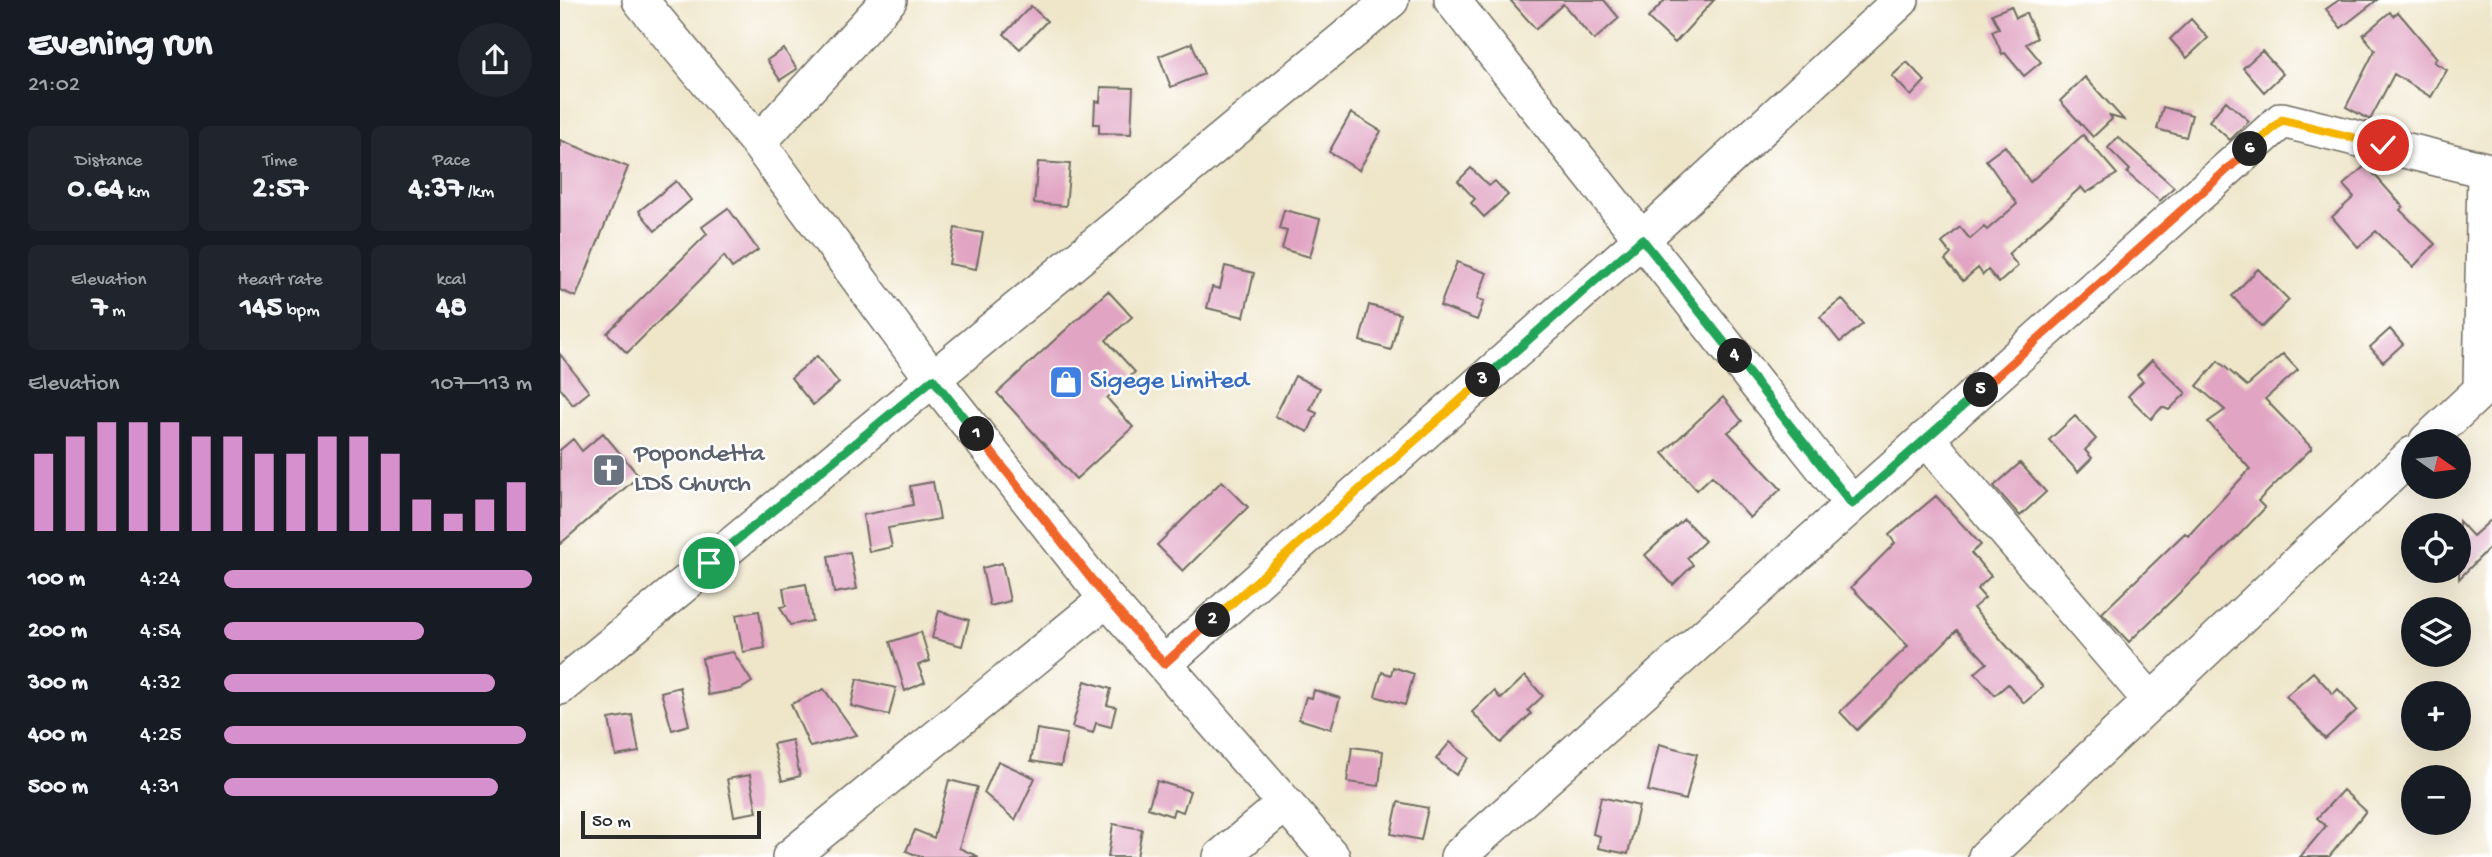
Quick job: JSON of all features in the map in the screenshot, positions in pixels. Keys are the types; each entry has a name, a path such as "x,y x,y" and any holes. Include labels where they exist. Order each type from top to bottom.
{"street":[{"path":"640,0 758,143 933,379 1107,599 1332,857"},
{"path":"758,143 889,0"},
{"path":"560,687 1391,0"},
{"path":"1452,0 1852,504"},
{"path":"1164,664 1642,239 1901,0"},
{"path":"1458,857 2282,120 2485,170 2481,390 2440,429"},
{"path":"1926,439 2151,701"},
{"path":"1986,857 2401,465"},
{"path":"790,857 1107,599"},
{"path":"1221,857 1285,804"}],"building":[{"path":"1510,0 1604,0 1619,18 1594,40 1563,4 1536,29"},
{"path":"1665,0 1714,0 1675,43 1648,18"},
{"path":"2339,0 2377,0 2341,28 2326,9"},
{"path":"1031,6 1047,21 1020,49 1004,34"},
{"path":"2011,6 2016,18 2026,13 2037,38 2026,44 2041,62 2024,76 2005,53 2002,54 1992,31 1999,28 1992,14"},
{"path":"2390,12 2393,16 2398,12 2437,58 2434,62 2447,70 2431,97 2394,74 2370,120 2346,107 2375,50 2363,35"},
{"path":"2191,19 2208,38 2187,58 2170,39"},
{"path":"1192,43 1204,74 1171,87 1159,56"},
{"path":"784,49 797,69 780,80 767,60"},
{"path":"2262,51 2283,74 2264,92 2243,68"},
{"path":"1907,62 1925,81 1911,96 1892,76"},
{"path":"2085,77 2124,120 2110,116 2112,119 2093,137 2060,101"},
{"path":"1101,87 1133,88 1131,134 1099,133 1099,124 1094,124 1095,101 1100,102"},
{"path":"2226,101 2249,121 2230,140 2209,121"},
{"path":"2163,107 2192,115 2186,137 2157,129"},
{"path":"1351,113 1381,131 1359,170 1329,152"},
{"path":"2083,135 2117,174 2086,193 2081,187 2008,254 2018,266 1999,283 1988,270 1983,275 1978,268 1963,281 1945,260 1951,254 1942,243 1960,227 1970,239 1984,227 1987,230 2017,204 1986,160 2005,146 2030,182"},
{"path":"2118,137 2174,187 2160,201 2127,173 2130,170 2108,148"},
{"path":"560,140 628,167 576,297 560,290"},
{"path":"1038,162 1070,164 1066,206 1034,203"},
{"path":"2366,165 2403,207 2400,210 2435,244 2413,267 2376,231 2358,247 2332,217 2354,197 2343,185"},
{"path":"1471,168 1489,186 1495,181 1508,195 1484,217 1471,203 1475,199 1458,181"},
{"path":"676,181 691,200 655,231 639,211"},
{"path":"728,208 758,250 732,268 724,256 627,353 607,333 707,234 702,227"},
{"path":"1284,210 1320,219 1310,257 1282,249 1287,231 1279,229"},
{"path":"955,228 983,233 976,269 949,264"},
{"path":"1457,262 1487,273 1477,299 1484,301 1477,320 1440,306"},
{"path":"1225,266 1254,273 1244,317 1207,308 1212,287 1220,289"},
{"path":"2258,269 2289,300 2262,327 2232,296"},
{"name":"Sigege Limited","path":"1108,291 1132,317 1106,340 1135,372 1107,398 1133,427 1076,479 997,393"},
{"path":"1842,299 1863,324 1840,342 1820,317"},
{"path":"1369,305 1400,314 1391,350 1360,341"},
{"path":"2390,329 2403,344 2383,362 2370,347"},
{"path":"560,354 589,392 573,405 560,388"},
{"path":"2283,354 2298,370 2265,399 2312,448 2258,501 2265,508 2129,642 2102,613 2185,533 2188,536 2250,469 2208,422 2225,410 2197,386 2218,361 2247,386"},
{"path":"817,356 839,383 813,405 791,378"},
{"path":"2152,360 2186,393 2169,410 2162,407 2151,419 2128,396 2143,381 2137,375"},
{"path":"1295,376 1320,388 1310,410 1317,413 1308,432 1275,416"},
{"path":"1723,397 1742,421 1728,432 1781,489 1750,518 1712,476 1697,490 1663,453"},
{"path":"2075,416 2096,439 2085,450 2092,458 2078,472 2049,440"},
{"path":"603,433 639,476 560,544 560,450 573,439 582,451"},
{"path":"2020,463 2046,492 2020,516 1994,486"},
{"path":"1222,481 1248,507 1183,571 1157,545"},
{"path":"933,482 940,519 888,528 892,547 869,552 863,515 913,505 910,486"},
{"path":"1936,496 1981,545 1971,553 1991,576 1977,589 1985,598 1973,608 2043,687 2024,703 2008,684 1995,695 1975,673 1987,663 1957,630 1857,730 1840,712 1908,646 1851,587 1895,543 1889,535"},
{"path":"1684,519 1705,541 1687,558 1693,565 1673,585 1645,555"},
{"path":"2492,519 2492,545 2471,567 2471,534 2473,536"},
{"path":"850,552 857,589 834,593 828,556"},
{"path":"1002,563 1010,601 990,606 982,568"},
{"path":"806,584 812,621 790,625 780,607 786,606 783,588"},
{"path":"759,611 765,648 743,652 736,615"},
{"path":"939,611 969,620 962,646 932,638"},
{"path":"921,632 930,661 918,665 925,682 905,691 890,642"},
{"path":"733,652 752,682 741,689 708,695 702,658"},
{"path":"1393,667 1414,674 1405,705 1375,696 1382,672 1391,675"},
{"path":"2313,672 2333,694 2338,689 2357,710 2325,739 2286,696"},
{"path":"1525,676 1543,696 1528,710 1531,714 1501,743 1472,712 1494,691 1501,699"},
{"path":"857,679 896,688 889,715 851,706"},
{"path":"1085,681 1111,689 1107,705 1116,707 1111,727 1096,723 1093,733 1072,727"},
{"path":"680,687 689,725 672,730 661,692"},
{"path":"824,689 857,735 810,747 791,704"},
{"path":"1314,690 1340,698 1331,729 1299,719 1306,697 1312,698"},
{"path":"632,715 639,752 616,756 609,719"},
{"path":"1037,729 1067,734 1061,766 1031,761"},
{"path":"792,740 800,776 782,781 773,744"},
{"path":"1450,742 1469,758 1456,775 1436,759"},
{"path":"1659,744 1697,754 1686,800 1648,791"},
{"path":"1352,747 1383,751 1379,786 1347,782"},
{"path":"998,761 1035,778 1015,820 984,793"},
{"path":"750,775 757,812 734,816 727,779"},
{"path":"949,780 977,787 959,848 979,857 921,857 906,851 915,830 934,838"},
{"path":"1157,781 1190,791 1183,812 1174,809 1172,816 1148,808"},
{"path":"2343,790 2366,811 2329,857 2300,857 2326,826 2317,818"},
{"path":"1601,797 1639,806 1628,854 1598,848 1600,836 1593,834"},
{"path":"1398,802 1428,808 1421,840 1391,834"},
{"path":"1113,824 1142,829 1137,857 1108,857"}],"place":[{"name":"Sigege Limited","path":"1066,382"},
{"name":"Popondetta LDS Church","path":"609,470"}],"route":[{"path":"709,563 933,379 1107,599 1164,664 1642,239 1852,504 2282,120 2383,145"}]}
